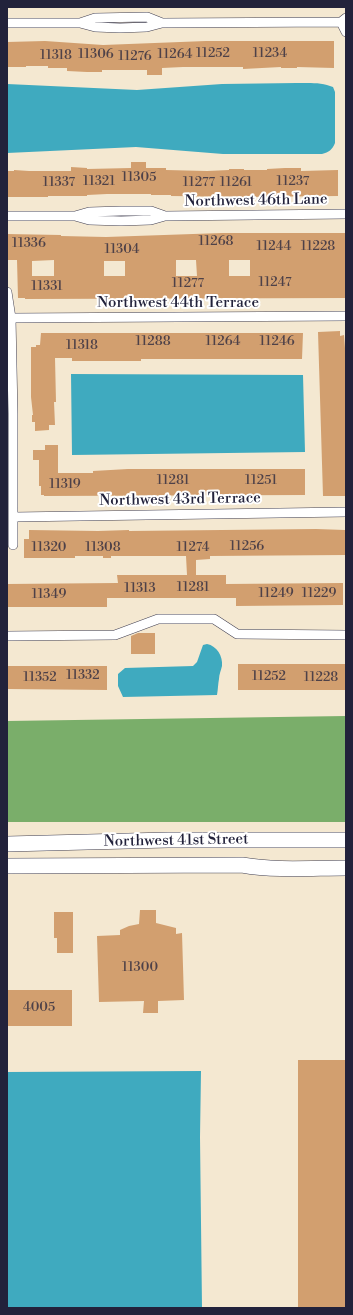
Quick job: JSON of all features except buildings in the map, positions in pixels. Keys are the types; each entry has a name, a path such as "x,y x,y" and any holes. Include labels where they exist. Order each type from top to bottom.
{"main road":[{"name":"Northwest 41st Street","path":"7,844 168,840 346,840"},
{"path":"24,865 42,853 52,843"},
{"name":"Northwest 41st Street","path":"242,865 258,860 346,860"},
{"name":"Northwest 41st Street","path":"7,866 242,865 264,868 346,868"}],"street":[{"path":"132,17 132,28"},
{"path":"7,23 80,23 95,18 147,17 162,23"},
{"path":"109,18 109,28"},
{"path":"80,23 95,28 132,28 147,27 162,23 343,20 346,32"},
{"name":"Northwest 46th Lane","path":"7,216 75,216 89,212 107,216 131,216 151,211 165,216 346,214"},
{"path":"7,292 11,318 10,415 14,517 13,545"},
{"name":"Northwest 44th Terrace","path":"11,318 346,316"},
{"name":"Northwest 43rd Terrace","path":"14,517 346,512"},
{"path":"7,636 115,635 158,618 214,619 238,634 346,635"}],"green space":[{"path":"346,716 346,822 7,822 7,721"}],"water":[{"path":"311,83 329,85 333,87 335,92 335,143 331,149 322,154 223,154 136,147 7,153 7,84 137,90 222,84"},
{"path":"71,374 303,375 305,452 72,455"},
{"path":"207,644 214,647 219,652 222,662 217,695 123,697 118,686 118,674 125,668 193,666 197,662 203,645"},
{"path":"201,1071 200,1137 202,1308 7,1308 7,1072"}]}
